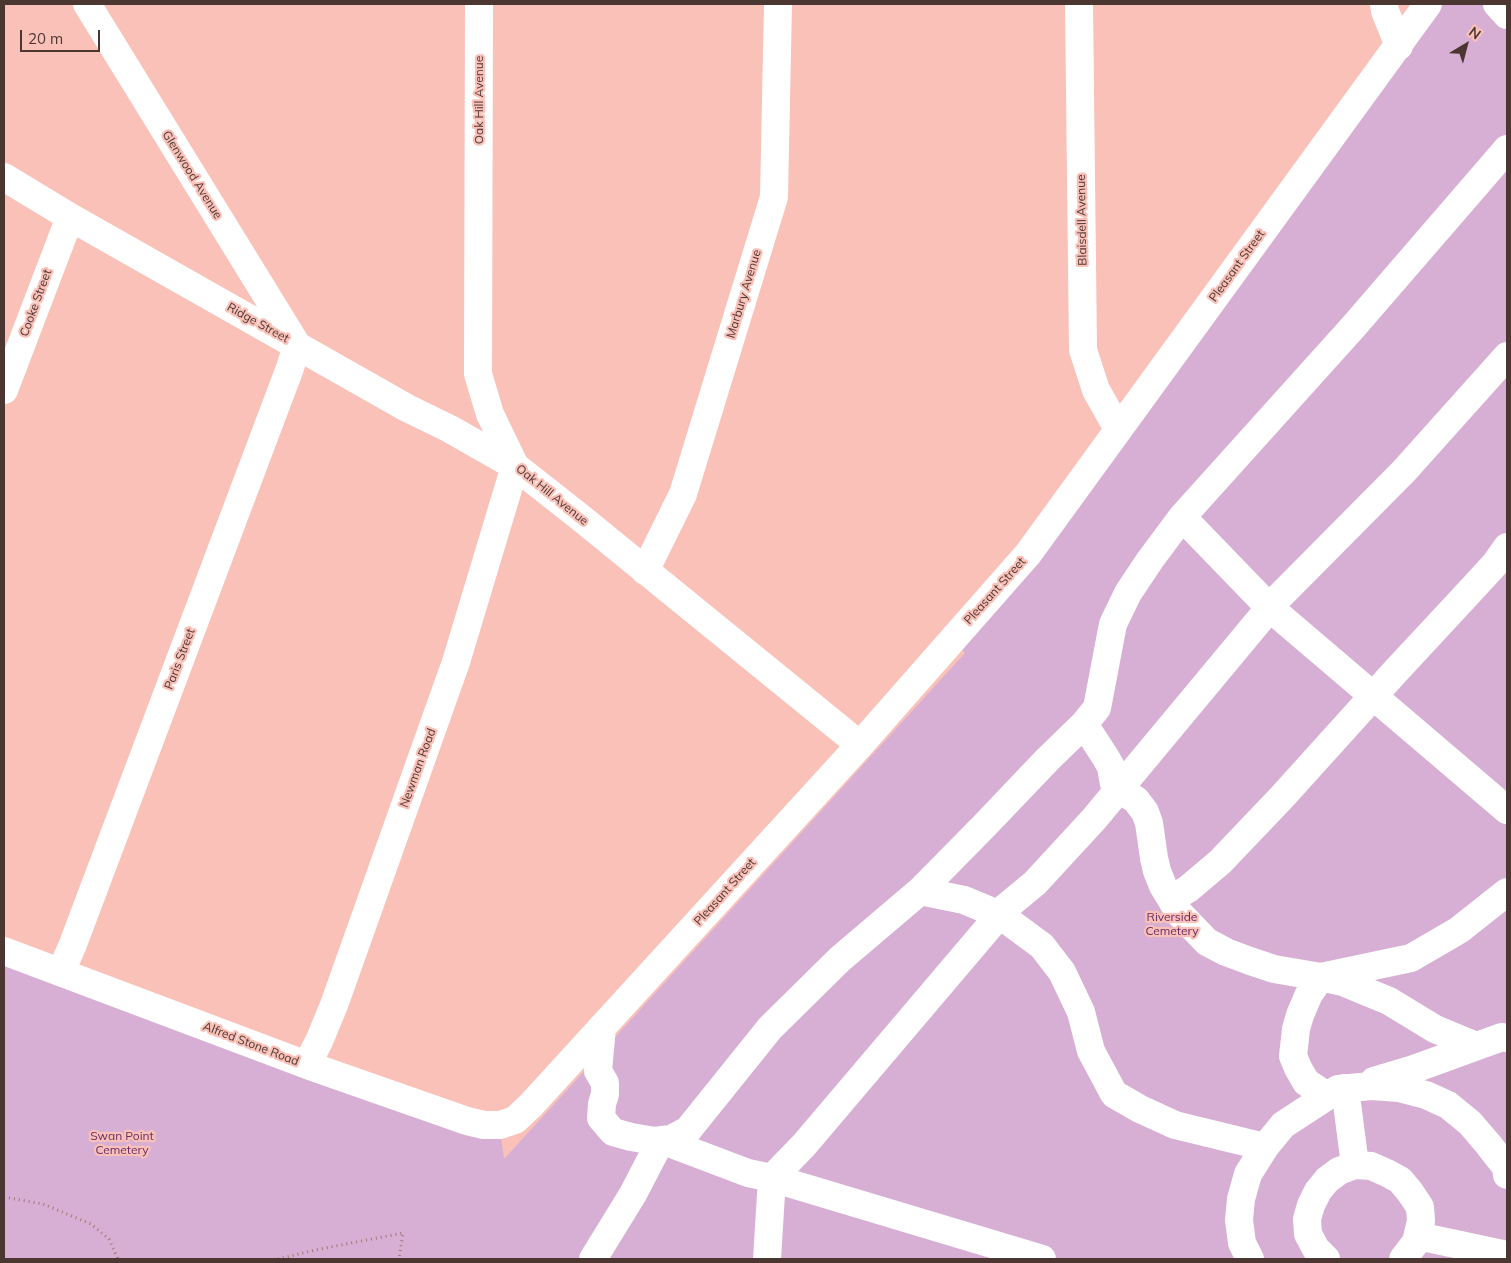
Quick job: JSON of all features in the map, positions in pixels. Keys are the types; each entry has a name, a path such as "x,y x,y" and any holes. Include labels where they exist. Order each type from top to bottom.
{"street":[{"name":"Glenwood Avenue","path":"87,4 297,345"},
{"name":"Oak Hill Avenue","path":"479,4 478,374 490,414 515,466 860,745"},
{"name":"Marbury Avenue","path":"645,571 684,494 774,197 778,4"},
{"name":"Blaisdell Avenue","path":"1079,4 1083,350 1096,390 1118,429"},
{"path":"1384,4 1384,11 1399,46"},
{"name":"Pleasant Street","path":"500,1125 515,1120 531,1105 860,745 1028,554 1428,4"},
{"path":"1497,4 1507,15"},
{"path":"602,1028 598,1070 604,1083 605,1094 601,1118 613,1132 654,1141 671,1139 688,1130 770,1028 840,959 920,891 1098,708 1113,624 1128,593 1150,560 1182,517 1354,326 1507,149"},
{"name":"Ridge Street","path":"4,177 70,217 407,408 450,429 515,466"},
{"name":"Cooke Street","path":"4,390 70,217"},
{"name":"Paris Street","path":"61,972 290,368 297,345"},
{"path":"767,1259 772,1178 804,1145 1006,907 1035,883 1094,819 1270,608 1404,471 1507,356"},
{"name":"Newman Road","path":"306,1065 320,1039 334,1005 456,662 515,466"},
{"path":"1182,517 1270,608 1507,810"},
{"path":"1171,899 1188,889 1220,862 1282,797 1373,696 1498,576 1507,547"},
{"path":"1084,724 1111,767 1114,784 1136,800 1146,812 1154,858 1163,886 1179,913 1207,942 1250,961 1274,968 1343,982 1389,1001 1435,1029 1476,1046"},
{"path":"920,891 964,900 1000,915 1042,946 1062,972 1080,1012 1091,1051 1114,1094 1140,1109 1175,1125 1265,1147"},
{"path":"1507,892 1459,930 1411,958 1321,977 1309,994 1300,1015 1296,1029 1293,1056 1306,1082 1342,1091 1372,1086 1399,1088 1426,1095 1448,1105 1470,1123 1488,1144 1506,1167 1507,1175"},
{"name":"Alfred Stone Road","path":"4,951 306,1065 467,1122 500,1125"},
{"path":"1250,1259 1242,1243 1239,1220 1241,1198 1248,1174 1265,1147 1283,1125 1342,1091 1414,1069 1502,1037 1507,1038"},
{"path":"1342,1091 1355,1165"},
{"path":"661,1140 748,1173 772,1178 985,1250 1042,1259"},
{"path":"592,1259 633,1194 661,1140"},
{"path":"1326,1259 1316,1249 1308,1234 1307,1219 1311,1205 1318,1191 1327,1180 1339,1171 1355,1165 1371,1166 1400,1180 1420,1207 1421,1221 1418,1236 1416,1242 1403,1259"},
{"path":"1418,1236 1507,1254 1505,1259"}],"path":[{"path":"4,1197 43,1204 90,1224 109,1239 118,1259"},
{"path":"278,1259 404,1233 399,1259"}],"green space":[{"name":"Riverside Cemetery","path":"1422,4 1507,4 1507,1259 4,1259 4,953 501,1138 505,1158 965,653 959,646"}],"park label":[{"name":"Swan Point Cemetery","path":"122,1143"}]}
